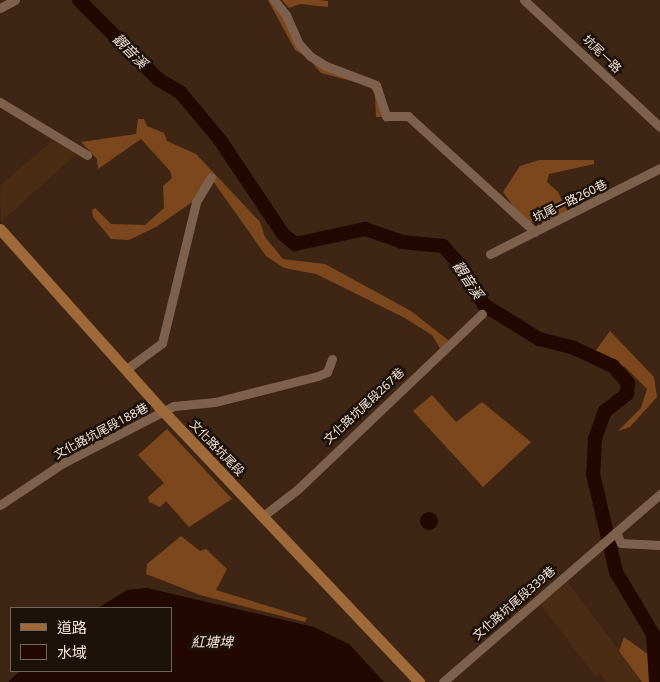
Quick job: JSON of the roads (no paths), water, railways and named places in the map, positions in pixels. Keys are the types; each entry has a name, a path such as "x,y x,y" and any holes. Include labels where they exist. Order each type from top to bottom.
{"main road":[{"name":"文化路坑尾段","path":"0,229 128,368 163,412 420,682"}],"street":[{"path":"0,8 15,0"},
{"path":"274,0 286,15 299,44 310,56 326,66 376,85 386,116 408,116 535,232"},
{"name":"坑尾一路","path":"524,0 660,127"},
{"path":"0,102 87,155"},
{"name":"坑尾一路260巷","path":"490,254 660,168"},
{"path":"128,368 162,342 196,202 211,177"},
{"name":"文化路坑尾段267巷","path":"263,516 298,488 482,314"},
{"name":"文化路坑尾段188巷","path":"0,505 9,501 63,463 163,412 318,376 327,372 332,359"},
{"name":"文化路坑尾段339巷","path":"443,682 660,494"},
{"path":"0,496 9,501"},
{"path":"615,532 621,543 660,545"}],"water":[{"path":"429,512 435,515 438,521 435,527 429,530 423,527 420,521 423,515"},
{"name":"紅塘埤","path":"147,588 314,627 349,644 384,682 8,682 19,672 172,672 172,607 100,607 127,590"}],"waterway":[{"name":"觀音溪","path":"79,0 158,79 180,92 220,140 283,234 295,244 365,229 402,242 443,246 461,266 484,305 539,339 574,348 613,366 628,383 627,394 605,411 595,439 593,474 616,572 653,634 656,682"}]}
